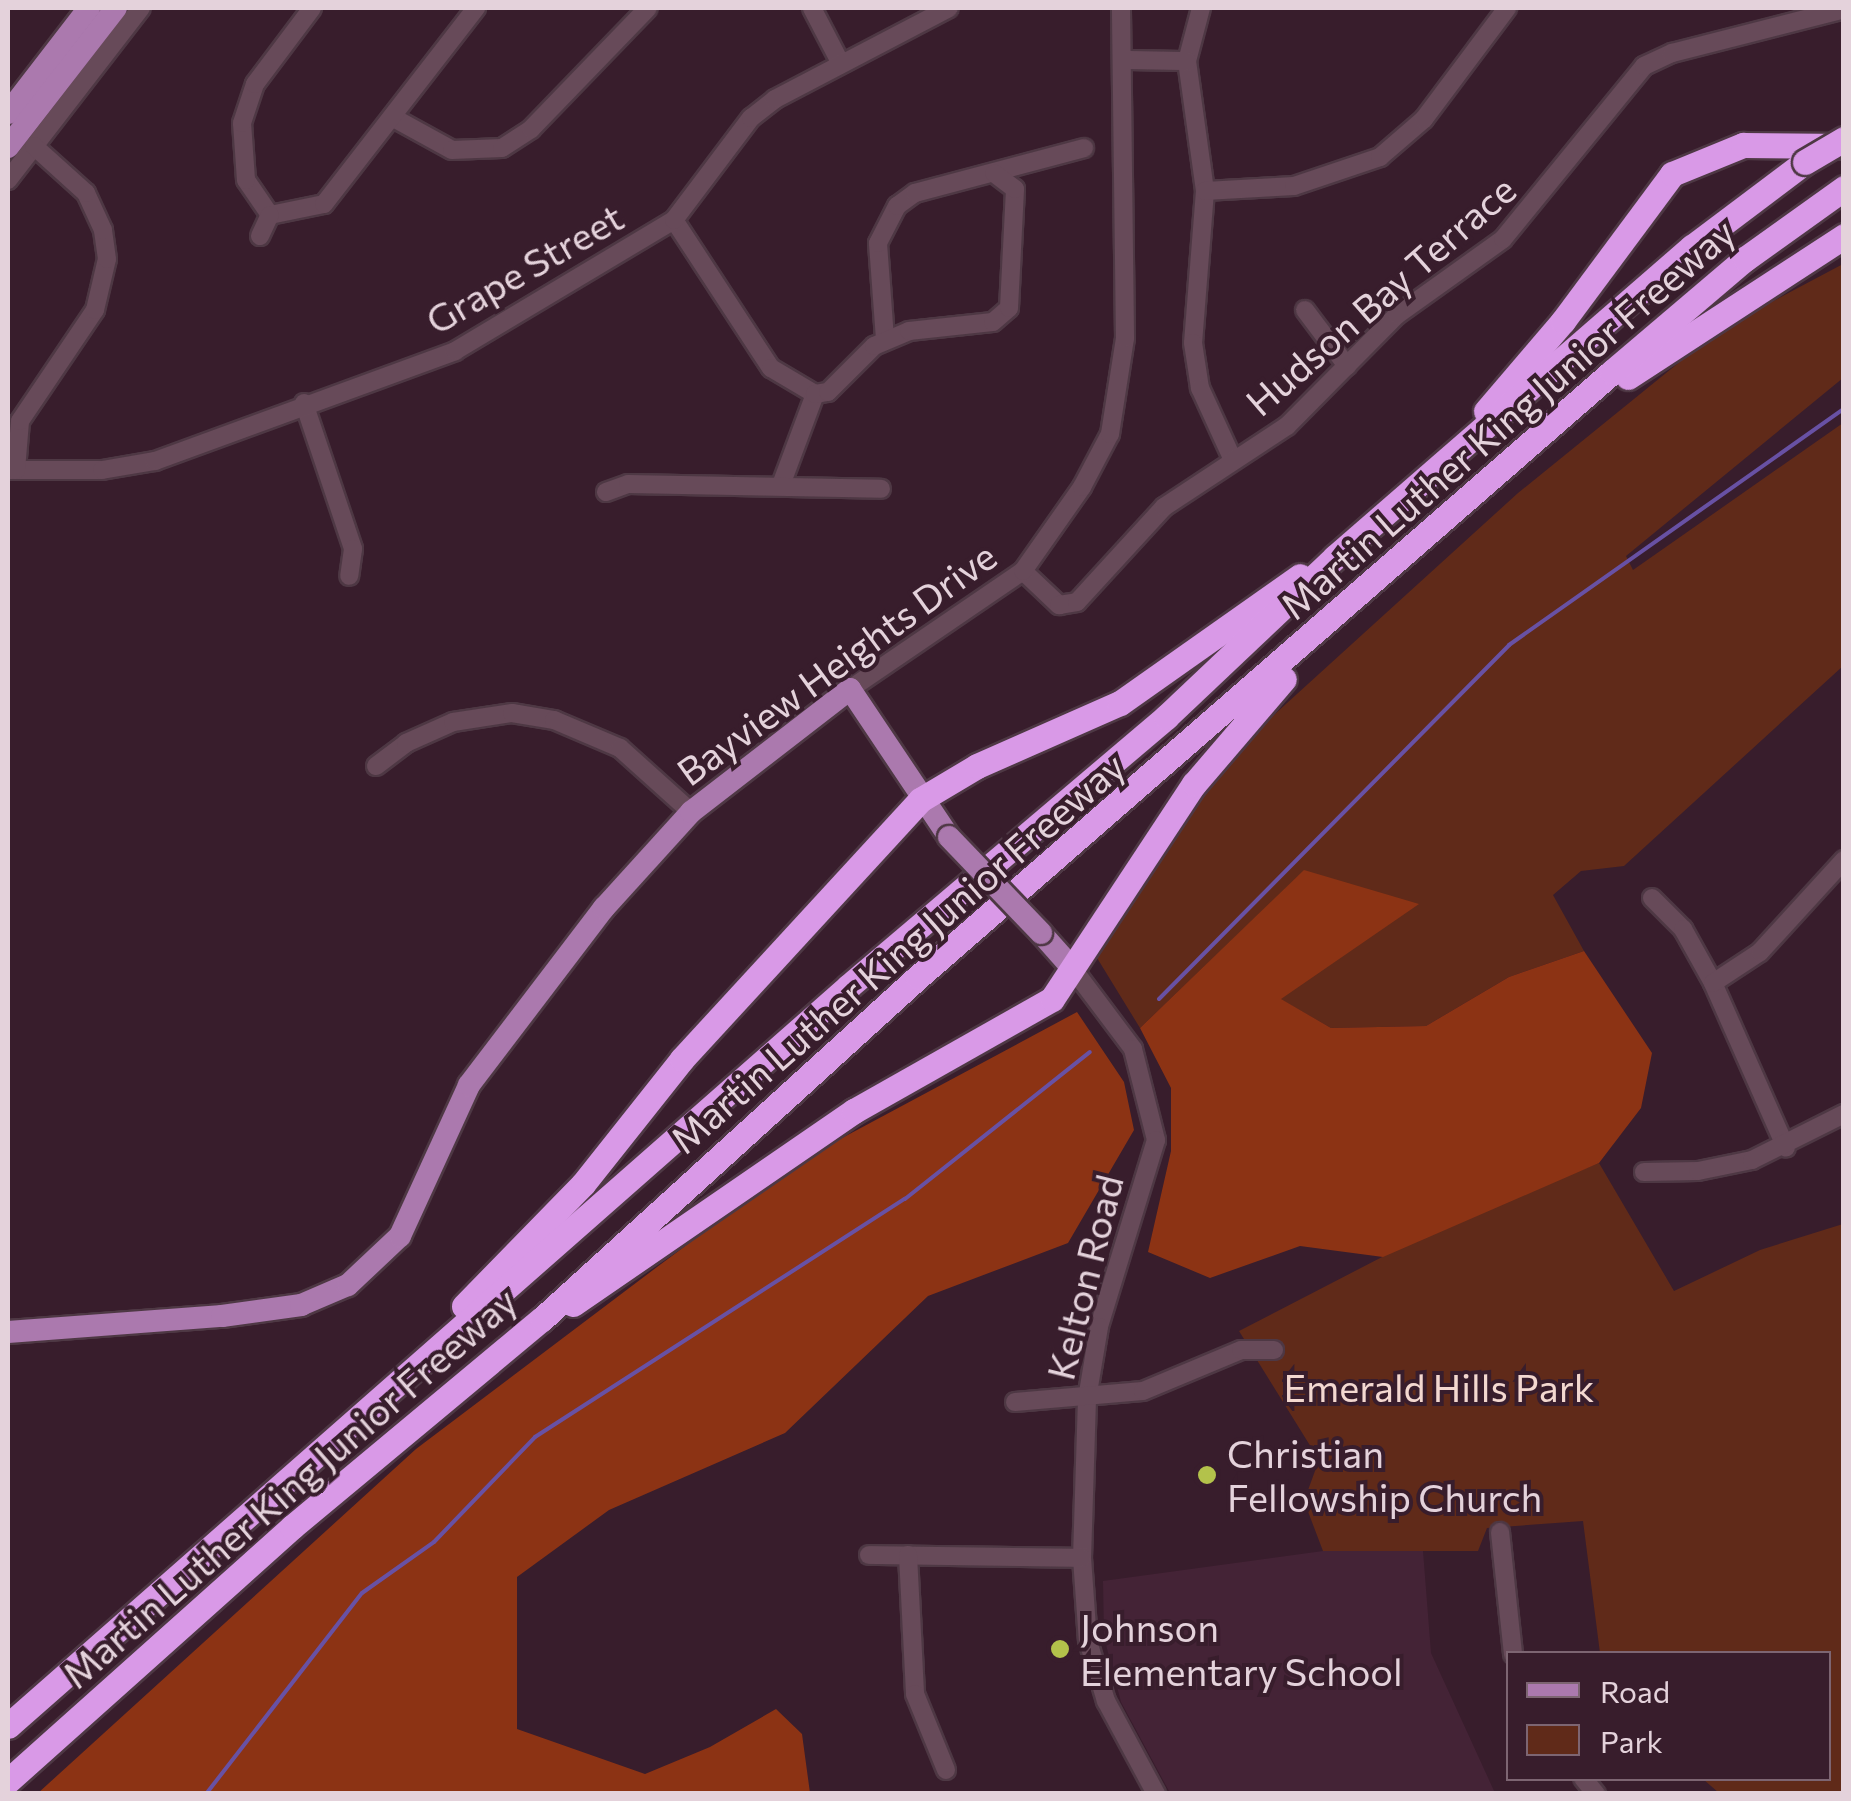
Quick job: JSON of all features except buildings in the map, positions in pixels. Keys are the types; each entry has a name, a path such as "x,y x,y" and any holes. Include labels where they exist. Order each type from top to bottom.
{"highway":[{"name":"Martin Luther King Junior Freeway","path":"8,1726 849,986 1166,718 1336,557 1692,247 1805,162 1844,143"},
{"path":"1462,447 1672,174 1743,145 1844,143"},
{"name":"Martin Luther King Junior Freeway","path":"8,1781 292,1527 542,1319 918,977 1745,259 1844,188"},
{"path":"1550,431 1844,236"},
{"path":"279,1488 537,1234 682,1058 920,800 977,766 1120,703 1231,620 1336,557"},
{"path":"542,1319 588,1298 854,1111 1052,999 1218,752 1363,592"},
{"path":"8,1715 93,1651"}],"main road":[{"path":"8,112 89,8"},
{"path":"8,147 116,8"},
{"name":"Kelton Road","path":"850,689 920,800 1072,969"},
{"name":"Bayview Heights Drive","path":"8,1332 254,1312 302,1305 348,1285 400,1236 469,1084 526,1006 691,812 850,689"}],"street":[{"path":"8,180 141,8"},
{"path":"270,214 246,180 242,123 255,84 312,8"},
{"path":"270,214 324,204 476,8"},
{"path":"392,117 452,150 502,148 531,129 648,8"},
{"path":"812,8 841,64"},
{"name":"Grape Street","path":"12,470 142,464 455,352 674,220 751,118 841,64 949,8"},
{"name":"Bayview Heights Drive","path":"850,689 1022,571 1082,487 1116,415 1125,338 1121,8"},
{"path":"1201,8 1187,61 1205,191 1195,365 1209,415 1233,460"},
{"path":"1205,191 1322,181 1380,156 1424,119 1507,8"},
{"name":"Hudson Bay Terrace","path":"1022,571 1059,604 1077,602 1144,526 1233,460 1287,426 1438,280 1503,240 1644,66 1844,8"},
{"path":"1124,60 1187,61"},
{"path":"12,470 20,421 96,310 107,259 103,230 86,194 34,146"},
{"path":"885,339 881,230 914,193 1084,148"},
{"path":"674,220 772,368 814,394 828,392 885,339 993,322 1009,308 1014,189 994,173"},
{"path":"260,236 270,214"},
{"path":"1305,310 1346,366"},
{"path":"781,486 814,394"},
{"path":"304,403 353,549 349,576"},
{"path":"606,492 628,484 881,489"},
{"path":"376,766 406,743 453,722 512,713 554,720 620,748 691,812"},
{"path":"1713,982 1760,952 1844,860"},
{"path":"1652,898 1682,929 1713,982 1786,1148"},
{"name":"Kelton Road","path":"1072,969 1133,1049 1156,1140 1099,1327 1088,1399 1082,1558 1088,1641 1106,1701 1156,1794"},
{"path":"1644,1172 1713,1168 1786,1148 1844,1114"},
{"path":"1014,1402 1088,1399 1143,1391 1241,1350 1274,1350"},
{"path":"1500,1532 1503,1607 1512,1651"},
{"path":"869,1555 1082,1558"},
{"path":"908,1556 915,1694 946,1770"}],"shaded area":[{"path":"1304,870 1419,904 1281,999 1331,1028 1426,1026 1509,977 1584,951 1652,1053 1641,1108 1599,1163 1383,1257 1300,1246 1210,1278 1148,1252 1171,1151 1171,1088 1140,1028"},
{"path":"1077,1012 1124,1082 1134,1130 1068,1243 928,1296 785,1433 609,1510 517,1577 517,1729 645,1774 710,1747 776,1709 802,1734 810,1793 37,1794 416,1449 657,1267 801,1160"},
{"path":"1323,1551 1423,1551 1431,1653 1495,1793 1170,1793 1121,1702 1104,1637 1103,1581"}],"green space":[{"path":"1843,264 1843,378 1626,556 1633,570 1843,423 1843,666 1624,866 1581,871 1553,895 1584,951 1509,977 1426,1026 1331,1028 1280,999 1305,870 1140,1028 1094,953 1232,753 1518,493 1719,330"},
{"name":"Emerald Hills Park","path":"1599,1163 1674,1291 1760,1250 1843,1224 1843,1793 1719,1793 1705,1781 1831,1781 1831,1651 1600,1651 1583,1521 1487,1528 1478,1551 1323,1551 1304,1501 1319,1460 1239,1331 1442,1226"}],"waterway":[{"path":"1159,999 1509,645 1844,409"},
{"path":"206,1794 362,1593 434,1542 535,1437 905,1199 1090,1052"}],"place":[{"name":"Christian Fellowship Church","path":"1207,1475"},
{"name":"Johnson Elementary School","path":"1060,1649"}]}
